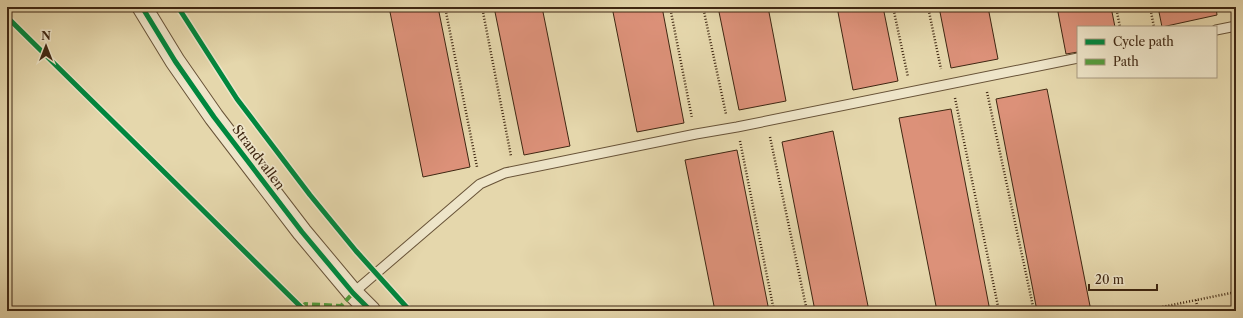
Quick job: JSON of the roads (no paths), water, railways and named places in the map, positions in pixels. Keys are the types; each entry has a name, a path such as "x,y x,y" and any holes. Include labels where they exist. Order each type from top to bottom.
{"street":[{"name":"Strandvallen","path":"142,7 175,61 214,117 302,232 353,293 371,311"}],"lane":[{"path":"1217,30 1236,26"},
{"path":"353,293 480,184 505,173 1077,58"}]}
